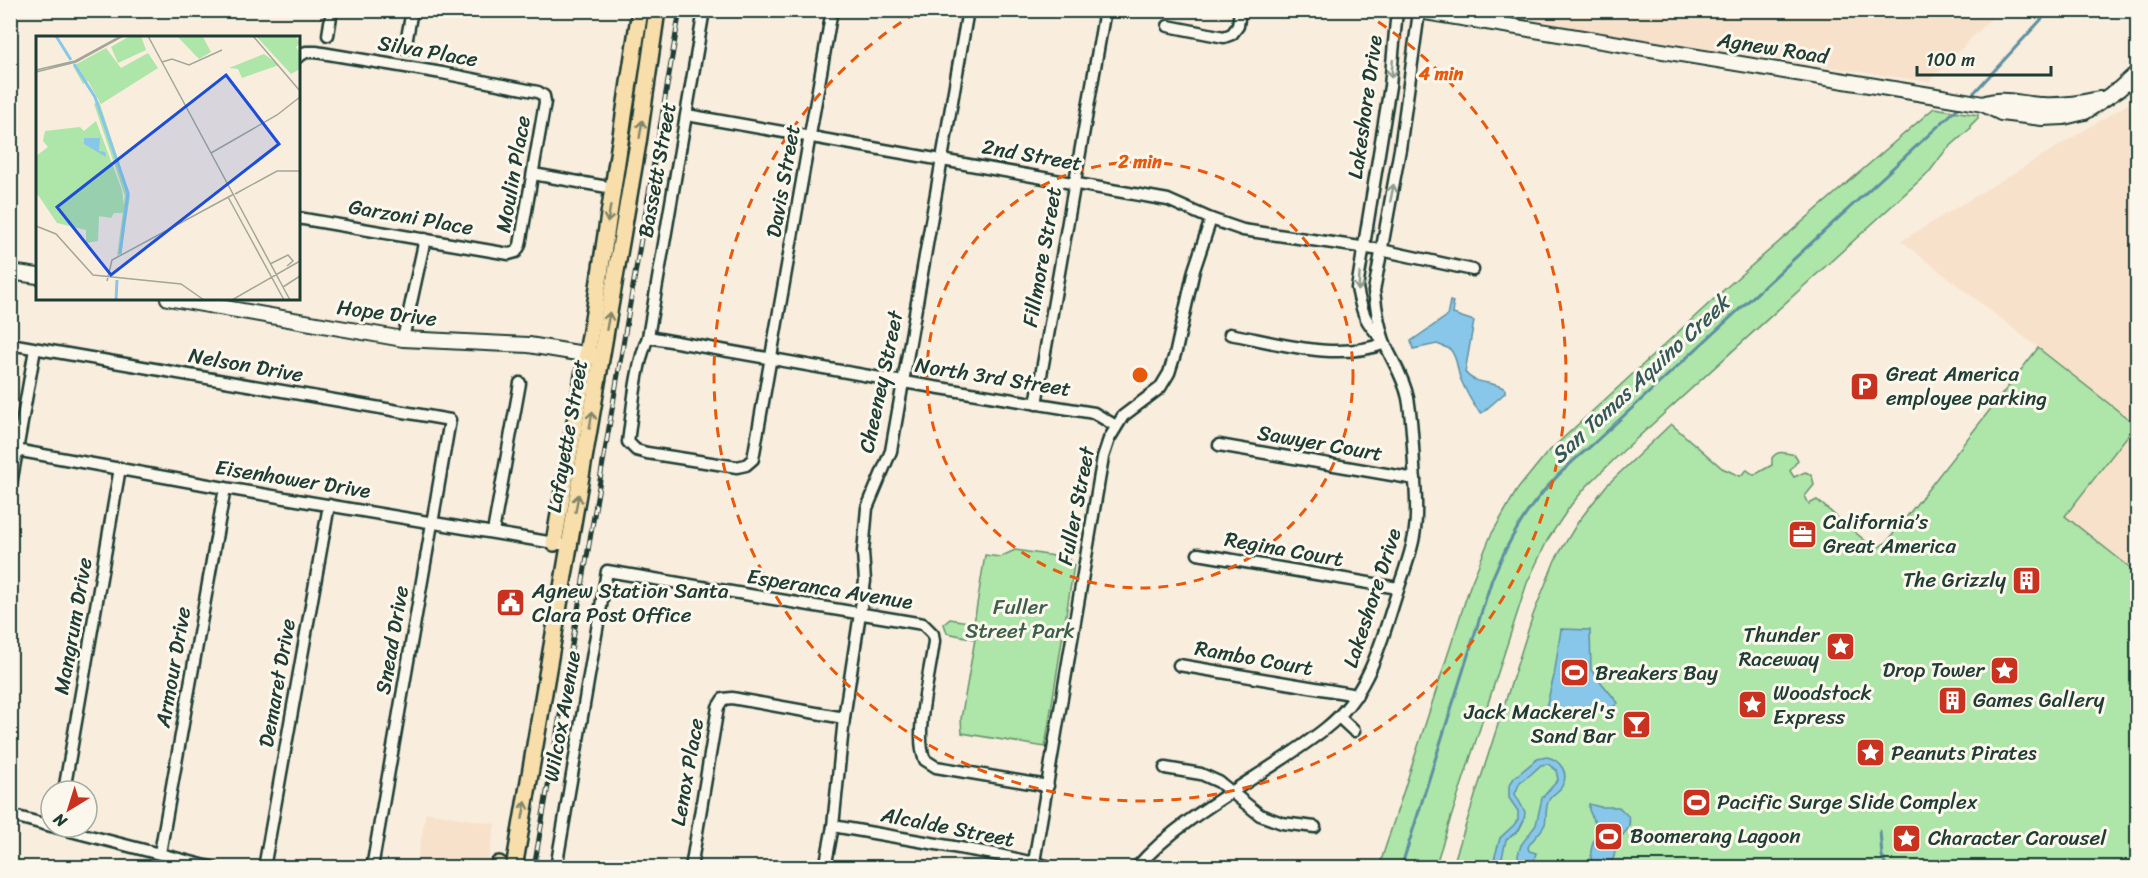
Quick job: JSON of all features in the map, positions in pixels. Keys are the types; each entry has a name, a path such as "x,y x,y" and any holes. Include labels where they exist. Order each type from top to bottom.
{"main road":[{"name":"Lafayette Street","path":"554,543 640,10"},
{"name":"Lafayette Street","path":"504,866 570,546 638,143 657,10"}],"street":[{"path":"328,35 332,10"},
{"path":"405,49 412,10"},
{"name":"Bassett Street","path":"704,10 648,337 637,377 628,442 636,450 647,453 737,467 748,463 753,459 770,359"},
{"name":"Davis Street","path":"770,359 832,10"},
{"name":"Cheeney Street","path":"825,867 833,826 844,718 865,581 863,552 867,508 891,451 968,10"},
{"name":"Fillmore Street","path":"1036,404 1105,10"},
{"path":"1168,26 1224,37 1232,34 1238,26 1240,10"},
{"name":"Lakeshore Drive","path":"1385,343 1369,326 1357,288 1390,86 1397,10"},
{"name":"Lakeshore Drive","path":"1136,867 1175,832 1314,737 1339,717 1357,695 1375,662 1414,537 1417,517 1407,395 1400,372 1385,343 1376,310 1374,291 1400,148 1416,11"},
{"name":"Agnew Road","path":"1416,11 1983,104 1995,99 2040,105 2061,105 2108,97 2138,72"},
{"name":"Silva Place","path":"300,56 306,52 316,52 442,73 538,92 544,96 545,102"},
{"name":"Moulin Place","path":"516,252 520,245 545,102"},
{"name":"2nd Street","path":"687,115 1168,200 1243,230 1381,250 1473,270"},
{"path":"533,174 613,188"},
{"name":"Garzoni Place","path":"300,218 509,254 516,252"},
{"name":"Fuller Street","path":"1034,866 1103,457 1116,426 1123,416 1160,388 1169,373 1194,270 1211,219"},
{"path":"403,339 425,238"},
{"path":"10,272 36,276"},
{"name":"Hope Drive","path":"179,300 403,339 529,345 602,357"},
{"path":"1230,334 1328,351 1352,352 1370,349 1385,343"},
{"name":"North 3rd Street","path":"648,337 1094,413 1116,426"},
{"name":"Nelson Drive","path":"10,344 450,420"},
{"path":"10,490 14,449 35,349"},
{"path":"493,532 520,383"},
{"name":"Snead Drive","path":"372,867 450,420"},
{"name":"Sawyer Court","path":"1219,445 1415,479"},
{"name":"Eisenhower Drive","path":"14,449 225,488 570,546"},
{"name":"Mangrum Drive","path":"66,779 120,468"},
{"name":"Armour Drive","path":"160,853 225,488"},
{"name":"Demaret Drive","path":"264,867 329,505"},
{"name":"Regina Court","path":"1198,554 1398,588"},
{"name":"Esperanca Avenue","path":"607,571 923,624 933,634 923,715 921,747 925,760 936,767 1048,786"},
{"name":"Wilcox Avenue","path":"556,867 607,571"},
{"name":"Rambo Court","path":"1179,665 1357,695"},
{"name":"Lenox Place","path":"691,867 718,708 723,699 732,698 844,718"},
{"path":"1339,717 1354,731"},
{"path":"1165,768 1201,774 1219,782 1260,815 1281,823 1315,827"},
{"path":"10,815 39,823"},
{"name":"Alcalde Street","path":"833,826 994,854 1034,866 1056,867"},
{"path":"99,838 214,867"}],"shaded area":[{"path":"1459,11 1998,11 1929,82"},
{"path":"2137,96 2137,573 2065,516 2136,424 1901,241 2133,101"},
{"path":"426,812 495,824 487,867 416,867"}],"green space":[{"path":"1934,108 1978,115 1978,118 1970,126 1971,128 1945,151 1930,171 1624,450 1571,505 1548,539 1527,583 1435,867 1379,867 1470,586 1491,535 1517,490 1546,454 1728,286"},
{"path":"2038,348 2136,425 2065,516 2137,573 2137,867 1452,868 1533,615 1555,560 1578,522 1606,486 1671,424 1722,468 1740,476 1747,470 1754,475 1772,465 1772,458 1777,453 1795,455 1798,460 1790,471 1794,477 1805,472 1811,475 1813,480 1814,485 1805,496 1809,504 1817,500 1875,549 1887,542"},
{"name":"Fuller Street Park","path":"1015,550 1067,558 1074,565 1045,747 962,733 961,719 975,639 947,633 944,624 950,619 974,623 985,555 1000,557"}],"water":[{"path":"1450,301 1453,302 1453,314 1474,321 1465,372 1474,379 1505,389 1505,393 1482,413 1473,404 1465,389 1459,376 1455,357 1450,349 1437,344 1413,349 1411,341 1447,316"},
{"name":"Breakers Bay","path":"1561,629 1590,630 1591,670 1618,703 1602,712 1546,707 1554,676"},
{"path":"1547,757 1560,764 1565,776 1561,788 1548,803 1545,824 1528,847 1529,851 1536,853 1534,861 1528,860 1525,862 1526,867 1519,867 1518,855 1521,845 1536,825 1542,798 1558,780 1556,770 1548,764 1541,765 1520,782 1515,794 1525,812 1524,820 1519,830 1506,840 1500,867 1492,867 1500,838 1518,819 1518,811 1509,798 1509,786 1514,778 1537,759"},
{"name":"Boomerang Lagoon","path":"1589,804 1600,807 1619,807 1629,817 1628,829 1619,840 1613,859 1607,867 1594,867 1592,861 1591,852 1597,827 1589,810"}],"waterway":[{"name":"San Tomas Aquino Creek","path":"1970,97 2050,10"},
{"name":"San Tomas Aquino Creek","path":"1401,868 1492,579 1521,521 1545,489 1574,460 1960,106"},
{"path":"1880,831 1882,856 1885,863 1883,868"}],"railway":[{"path":"534,868 680,10"}],"place":[{"name":"Great America employee parking","path":"1865,386"},
{"name":"California’s Great America","path":"1802,534"},
{"name":"The Grizzly","path":"2027,580"},
{"name":"Agnew Station Santa Clara Post Office","path":"511,603"},
{"name":"Thunder Raceway","path":"1840,647"},
{"name":"Drop Tower","path":"2005,670"},
{"name":"Breakers Bay","path":"1574,673"},
{"name":"Games Gallery","path":"1952,700"},
{"name":"Woodstock Express","path":"1752,705"},
{"name":"Jack Mackerel's Sand Bar","path":"1636,724"},
{"name":"Peanuts Pirates","path":"1870,753"},
{"name":"Pacific Surge Slide Complex","path":"1696,802"},
{"name":"Boomerang Lagoon","path":"1609,836"},
{"name":"Character Carousel","path":"1907,838"}]}
